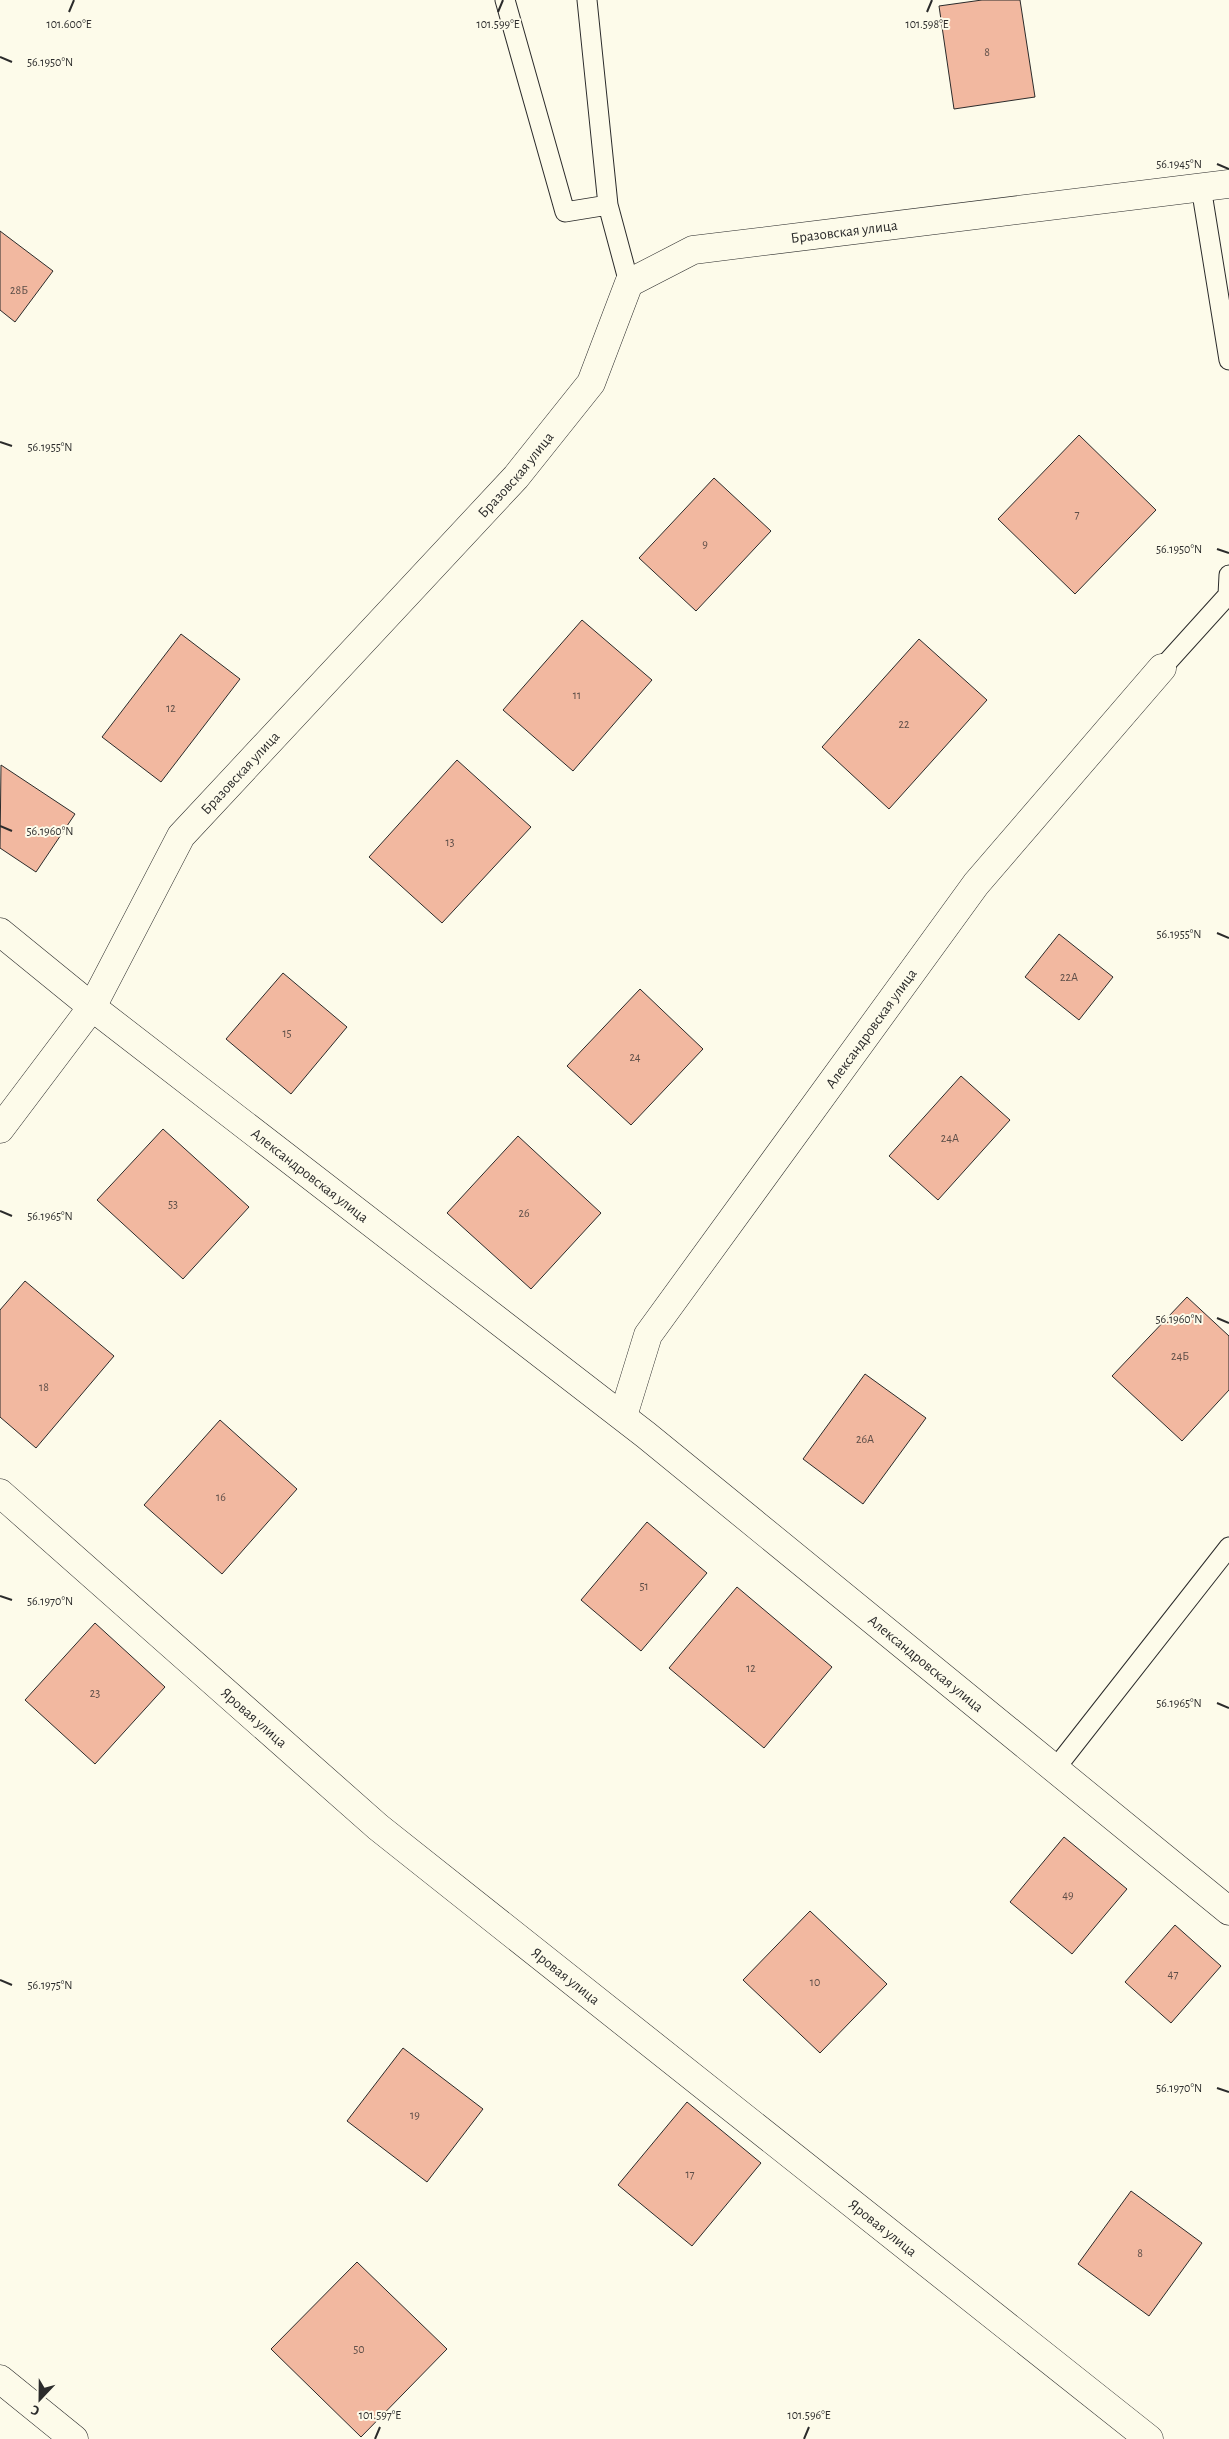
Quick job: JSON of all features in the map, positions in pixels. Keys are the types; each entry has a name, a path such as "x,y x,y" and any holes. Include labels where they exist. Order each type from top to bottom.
{"street":[{"name":"Бразовская улица","path":"0,1129 92,1007 181,836 516,477 591,383 629,284 693,250 1229,184"},
{"name":"Александровская улица","path":"623,1416 648,1335 976,884 1162,668"},
{"name":"Александровская улица","path":"0,932 92,1007 623,1416 1229,1911"},
{"name":"Яровая улица","path":"0,1493 378,1827 1149,2439"},
{"path":"0,2379 74,2439"}],"lane":[{"path":"505,0 565,212 608,205"},
{"path":"588,0 608,205 629,284"},
{"path":"1201,187 1229,360"},
{"path":"1162,668 1228,595 1229,574"},
{"path":"1055,1769 1229,1547"}],"building":[{"path":"982,0 1020,0 1035,97 954,109 939,6"},
{"path":"0,231 53,271 15,322 0,310"},
{"path":"1079,435 1156,510 1075,594 998,519"},
{"path":"714,478 771,531 696,611 639,558"},
{"path":"582,620 652,680 573,771 503,710"},
{"path":"181,634 240,679 161,782 102,737"},
{"path":"919,639 987,700 889,809 822,747"},
{"path":"457,760 531,827 442,923 369,857"},
{"path":"1,765 75,814 36,872 0,848"},
{"path":"1059,934 1113,977 1079,1020 1025,977"},
{"path":"283,973 347,1027 291,1094 226,1039"},
{"path":"640,989 703,1049 631,1125 567,1066"},
{"path":"961,1076 1010,1120 938,1200 889,1156"},
{"path":"163,1129 249,1207 183,1279 97,1200"},
{"path":"518,1136 601,1213 531,1289 447,1213"},
{"path":"25,1281 114,1356 36,1448 0,1417 0,1310"},
{"path":"1187,1297 1229,1336 1229,1390 1182,1441 1112,1376"},
{"path":"865,1374 926,1418 863,1504 803,1459"},
{"path":"220,1420 297,1489 222,1574 144,1505"},
{"path":"647,1522 707,1573 641,1651 581,1600"},
{"path":"737,1587 832,1667 764,1748 669,1668"},
{"path":"95,1623 165,1687 95,1764 25,1700"},
{"path":"1064,1837 1127,1889 1072,1954 1010,1902"},
{"path":"810,1911 887,1984 820,2053 743,1980"},
{"path":"1175,1925 1221,1966 1171,2023 1125,1982"},
{"path":"403,2048 483,2109 427,2182 347,2121"},
{"path":"687,2102 761,2163 692,2246 618,2185"},
{"path":"1131,2191 1202,2243 1149,2316 1078,2264"},
{"path":"357,2262 447,2349 361,2437 271,2349"}]}
